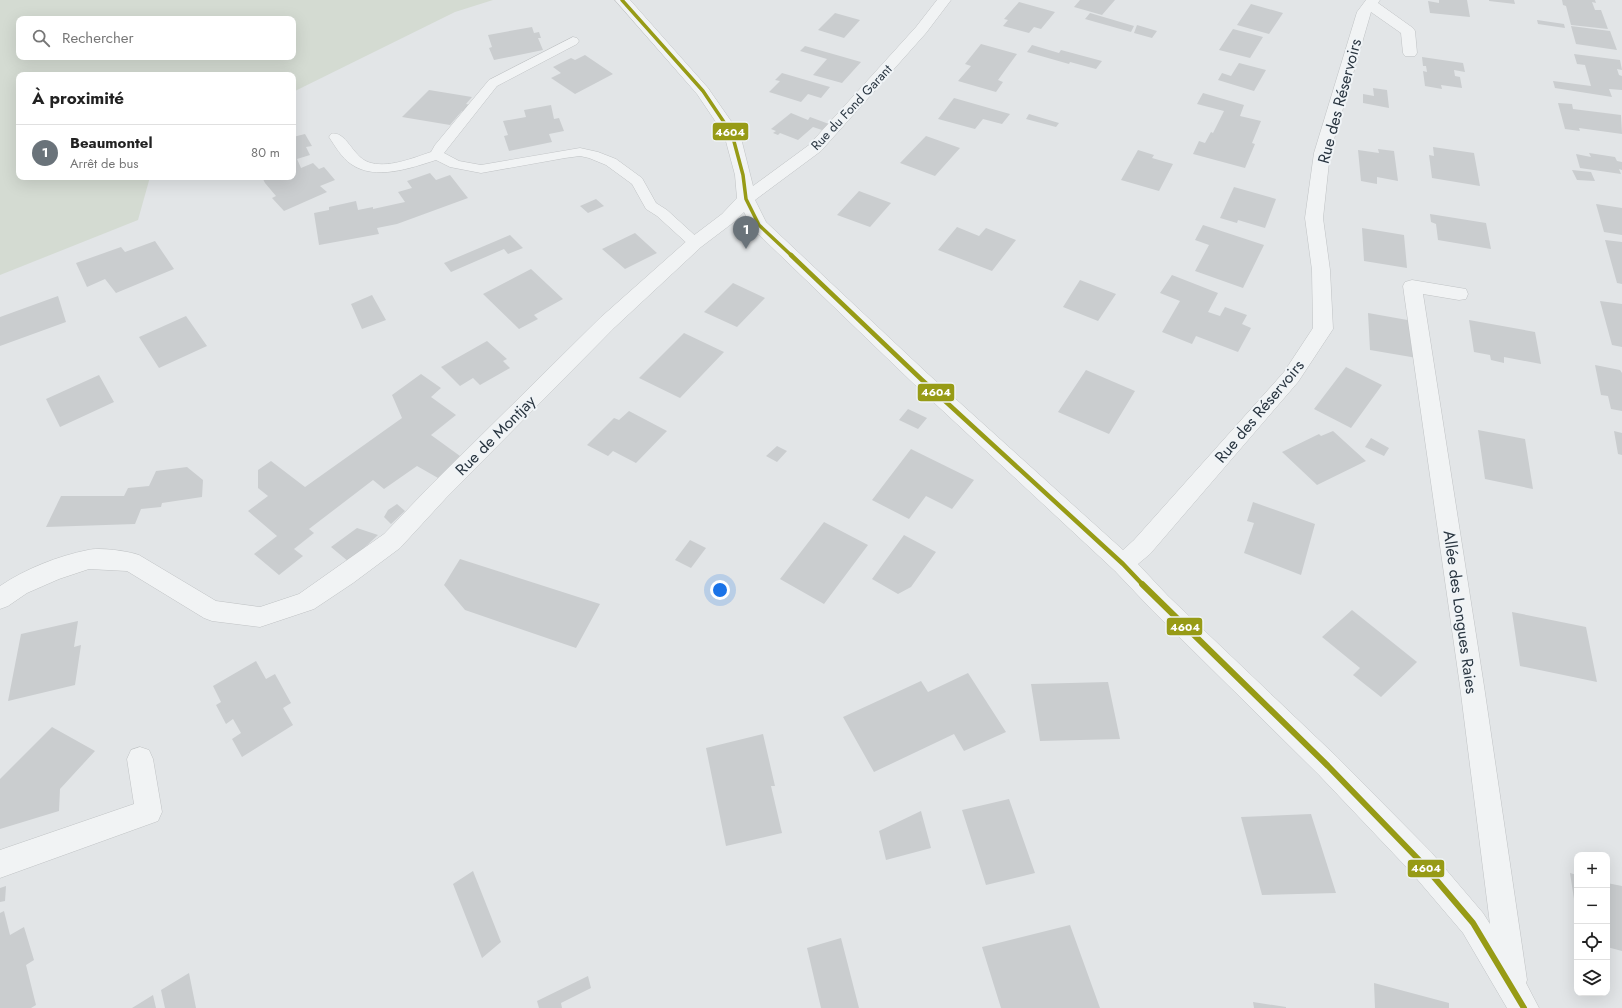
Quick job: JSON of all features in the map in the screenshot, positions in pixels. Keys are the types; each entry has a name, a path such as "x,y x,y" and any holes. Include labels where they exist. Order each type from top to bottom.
{"street":[{"path":"622,0 703,92 732,134 744,175 746,199 759,225 920,379 1123,564 1160,603 1328,766 1422,862 1473,923 1519,997"},
{"name":"Rue du Fond Garant","path":"746,199 815,148 921,30 944,0"},
{"path":"1371,2 1408,31 1410,53"},
{"name":"Rue des Réservoirs","path":"1123,564 1142,547 1291,377 1323,329 1321,270 1314,218 1322,153 1364,12 1371,2"},
{"name":"Rue de Montjay","path":"0,599 19,586 52,571 89,559 131,562 212,611 260,617 306,602 345,576 392,541 438,492 606,323 695,243 728,218 746,199"},
{"name":"Allée des Longues Raies","path":"1460,294 1412,286 1519,997"},
{"path":"0,864 149,812 140,759"}],"lane":[{"path":"437,155 440,148 493,83 573,41"},
{"path":"336,137 356,161 374,167 402,167 437,155 455,164 481,169 580,152 593,155 611,162 636,181 651,206 662,213 695,243"}],"shaded area":[{"path":"0,0 493,0 455,12 296,91 296,72 16,72 16,180 149,180 138,220 0,275"}],"building":[{"path":"1080,0 1115,0 1102,15 1074,7"},
{"path":"1439,0 1467,0 1470,17 1430,13 1428,1 1439,3"},
{"path":"1514,0 1515,4 1489,1"},
{"path":"1562,0 1595,0 1596,3 1592,2 1595,10 1601,10 1608,29 1571,25 1566,6 1563,5"},
{"path":"1019,2 1055,12 1041,29 1034,27 1029,33 1003,26 1008,20 1004,19"},
{"path":"1251,4 1283,13 1269,34 1237,25"},
{"path":"835,13 860,20 844,38 818,30"},
{"path":"1090,13 1134,26 1131,32 1085,19"},
{"path":"1537,20 1564,24 1565,28 1538,24"},
{"path":"1137,25 1157,31 1152,38 1134,33"},
{"path":"1571,26 1610,31 1617,50 1576,44"},
{"path":"532,27 534,33 539,32 541,38 538,38 543,50 494,60 489,48 492,47 488,35"},
{"path":"1233,29 1263,37 1250,58 1219,50"},
{"path":"981,44 1017,54 998,80 1003,82 996,92 958,81 971,66 965,64"},
{"path":"1032,45 1059,53 1061,50 1102,61 1096,69 1070,62 1069,64 1027,52"},
{"path":"805,46 861,62 842,83 813,75 827,59 800,51"},
{"path":"1574,54 1620,60 1622,70 1617,69 1619,75 1622,76 1622,90 1609,89 1612,97 1555,88 1553,81 1591,86 1585,65 1577,64"},
{"path":"585,55 613,74 575,94 551,78 561,73 553,67 571,58 575,60"},
{"path":"1422,57 1463,63 1465,72 1454,70 1455,76 1460,77 1462,88 1441,85 1442,89 1425,86 1423,71 1427,72 1426,66 1423,66"},
{"path":"1239,63 1266,70 1254,91 1218,80 1222,73 1231,76"},
{"path":"782,73 830,87 821,98 808,94 801,102 769,92 780,81 775,80"},
{"path":"1373,88 1387,90 1389,108 1363,103 1363,94 1374,96"},
{"path":"429,90 472,97 466,104 471,105 465,112 462,111 450,125 402,117"},
{"path":"1203,93 1244,105 1240,116 1261,121 1252,143 1255,144 1245,168 1193,154 1199,141 1205,143 1211,132 1213,133 1224,111 1197,104"},
{"path":"954,98 1010,114 1002,124 983,119 975,129 938,119"},
{"path":"1558,103 1572,104 1573,109 1621,115 1622,134 1579,128 1580,131 1565,129"},
{"path":"551,105 554,119 559,118 564,131 549,134 552,142 509,151 504,136 508,135 503,121 526,117 524,110"},
{"path":"791,113 808,120 810,117 829,124 822,130 813,127 798,140 780,133 778,135 773,133 776,131 771,129"},
{"path":"1029,114 1059,123 1056,127 1026,119"},
{"path":"305,134 312,146 306,147 310,155 297,159 301,168 313,163 319,169 324,167 335,180 320,186 327,192 284,211 272,198 276,196 264,180 296,180 296,136"},
{"path":"926,136 960,148 935,176 900,163"},
{"path":"1433,147 1474,153 1480,186 1432,178 1429,155 1434,156"},
{"path":"1378,149 1394,151 1398,181 1377,177 1377,184 1361,181 1358,150 1379,153"},
{"path":"1138,150 1154,155 1152,158 1173,164 1159,191 1121,180"},
{"path":"1589,153 1615,157 1617,161 1622,162 1622,170 1619,169 1621,174 1580,168 1576,154 1591,157"},
{"path":"1572,170 1591,172 1595,181 1577,180"},
{"path":"430,173 436,180 450,175 468,198 397,224 377,228 379,234 319,245 314,213 329,210 329,207 356,201 358,210 373,207 373,209 405,202 398,192 412,188 407,181"},
{"path":"1234,187 1276,199 1265,228 1238,220 1237,223 1220,218"},
{"path":"859,191 891,203 870,227 837,215"},
{"path":"596,199 604,206 588,213 580,206"},
{"path":"1596,204 1622,208 1622,235 1604,232"},
{"path":"1430,214 1486,223 1491,249 1438,240 1436,224 1431,222"},
{"path":"1203,225 1264,245 1243,288 1195,271 1209,245 1195,240"},
{"path":"957,227 979,236 986,228 1016,240 992,271 938,250"},
{"path":"1362,228 1404,235 1407,268 1364,261"},
{"path":"635,233 657,253 625,269 602,249"},
{"path":"510,235 523,248 508,254 504,249 451,272 444,263"},
{"path":"1605,240 1622,242 1622,284 1617,283"},
{"path":"155,241 174,269 116,293 105,279 87,287 76,263 121,247 125,252"},
{"path":"531,269 563,299 534,315 538,319 519,329 483,294"},
{"path":"1172,275 1218,293 1208,312 1220,316 1225,307 1247,315 1242,324 1251,328 1238,352 1196,336 1192,344 1162,332 1180,301 1160,293"},
{"path":"1080,280 1116,294 1098,321 1063,307"},
{"path":"733,283 765,298 737,327 704,312"},
{"path":"372,295 386,320 362,329 351,304"},
{"path":"58,296 66,322 0,346 0,317"},
{"path":"1600,301 1622,304 1622,347 1612,345"},
{"path":"1368,313 1413,321 1417,358 1370,350"},
{"path":"186,316 207,346 159,368 139,337"},
{"path":"1469,320 1535,332 1541,364 1504,357 1504,363 1491,360 1490,355 1474,352"},
{"path":"684,333 724,352 680,398 639,378"},
{"path":"487,341 507,359 503,361 510,368 480,385 473,378 460,386 441,367"},
{"path":"1595,365 1620,370 1622,373 1622,411 1611,409 1608,396 1601,395"},
{"path":"1346,367 1382,385 1351,428 1314,409"},
{"path":"1086,370 1135,391 1109,434 1058,412"},
{"path":"421,374 441,388 431,397 456,415 431,435 460,456 438,478 417,466 384,489 373,480 309,529 314,533 294,549 303,556 279,575 254,554 277,536 248,511 268,496 258,488 258,470 271,461 305,487 402,418 392,395"},
{"path":"99,375 114,402 60,427 46,399"},
{"path":"908,409 927,418 918,429 899,420"},
{"path":"629,411 667,431 636,463 613,451 608,456 587,445 614,418 619,420"},
{"path":"1478,430 1525,439 1533,489 1485,479"},
{"path":"1333,431 1366,461 1317,485 1282,452 1319,434 1321,436"},
{"path":"1614,431 1622,433 1622,455 1618,454"},
{"path":"1371,438 1389,448 1384,456 1365,447"},
{"path":"777,446 787,451 777,462 766,456"},
{"path":"911,449 974,480 952,509 926,496 909,519 872,500"},
{"path":"187,467 203,480 202,497 162,503 161,507 141,509 135,524 46,527 61,496 124,496 128,488 149,486 156,471"},
{"path":"1253,502 1315,524 1301,575 1244,553 1254,523 1247,521"},
{"path":"397,504 405,511 391,524 384,517 388,510"},
{"path":"824,522 868,545 824,604 780,579"},
{"path":"357,528 378,535 349,562 331,547"},
{"path":"904,535 936,552 911,587 898,594 872,579"},
{"path":"690,540 706,548 691,568 675,560"},
{"path":"460,559 600,604 576,648 465,610 444,585"},
{"path":"1352,610 1417,662 1381,697 1353,675 1360,668 1322,637"},
{"path":"1512,612 1586,627 1597,682 1520,666"},
{"path":"78,621 74,647 81,645 75,685 8,701 21,634"},
{"path":"256,661 266,679 275,674 291,703 283,708 293,725 242,757 232,739 241,733 233,719 226,724 216,705 221,702 213,686"},
{"path":"968,673 1006,732 964,751 954,734 874,772 843,717 921,681 928,692"},
{"path":"1108,682 1120,739 1040,741 1031,684"},
{"path":"52,727 95,751 60,789 59,811 0,829 0,779"},
{"path":"763,734 775,786 771,786 782,833 726,846 706,748"},
{"path":"1009,799 1035,873 986,885 962,810"},
{"path":"921,811 931,848 886,860 879,831"},
{"path":"1311,814 1336,893 1262,895 1241,817"},
{"path":"473,871 501,942 482,958 453,884"},
{"path":"1570,873 1574,874 1574,899"},
{"path":"1610,884 1622,886 1622,951 1610,948"},
{"path":"6,886 5,901 0,902 0,888"},
{"path":"4,911 10,935 24,927 34,960 26,965 36,1005 31,1008 0,1008 0,913"},
{"path":"1070,925 1100,1008 1001,1008 982,947"},
{"path":"841,938 859,1008 821,1008 807,948"},
{"path":"189,973 196,1008 165,1008 161,990"},
{"path":"588,976 591,988 561,1003 562,1008 539,1008 537,1001"},
{"path":"1374,983 1449,1003 1449,1008 1375,1008"},
{"path":"153,995 156,1008 132,1008"},
{"path":"1253,1002 1286,1007 1286,1008 1254,1008"}],"transit line":[{"name":"4604","path":"622,0 703,91 732,134 743,175 746,199 759,225 921,379 1123,564 1160,603 1328,766 1421,862 1473,923 1524,1008"}],"place":[{"name":"Beaumontel","path":"746,249"}]}
